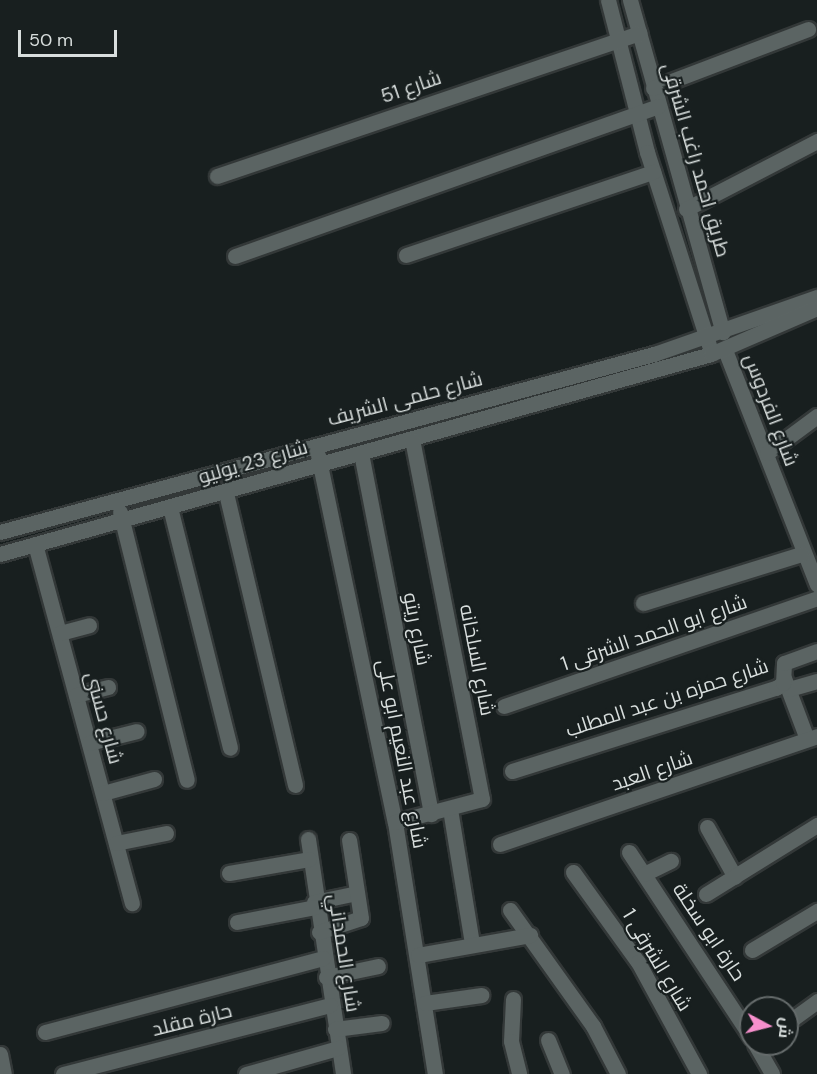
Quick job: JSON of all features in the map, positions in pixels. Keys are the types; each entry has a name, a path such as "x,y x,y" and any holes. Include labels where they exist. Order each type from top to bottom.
{"street":[{"name":"شارع الفردوس","path":"608,0 653,172 707,338 718,352 767,453 801,554 817,585"},
{"name":"طريق احمد راغب الشرقى","path":"630,0 686,209 723,332"},
{"path":"653,88 808,29"},
{"name":"شارع 51","path":"217,176 619,37 639,33"},
{"path":"235,255 658,106"},
{"path":"686,209 817,141"},
{"path":"406,255 653,172"},
{"name":"شارع حلمى الشريف","path":"0,532 118,503 314,445 707,338 817,297"},
{"path":"718,352 745,342 817,308"},
{"path":"739,327 745,342"},
{"name":"شارع 23 يوليو","path":"0,554 226,493 320,464 412,440 718,352"},
{"path":"767,453 817,416"},
{"name":"شارع السلخانه","path":"395,822 482,800 412,440"},
{"name":"شارع عبد النعيم ابو على","path":"314,445 320,464 395,822 418,955 435,1074"},
{"name":"شارع ريتو","path":"361,453 430,813"},
{"path":"226,493 296,786"},
{"path":"118,503 187,780"},
{"path":"170,507 230,748"},
{"name":"شارع حسنى","path":"35,544 132,903"},
{"path":"643,603 801,554"},
{"name":"شارع ابو الحمد الشرقى 1","path":"504,706 817,598"},
{"path":"60,633 89,625"},
{"name":"شارع حمزه بن عبد المطلب","path":"512,771 776,688 786,684 784,663 817,651"},
{"path":"812,738 786,684 817,681"},
{"path":"76,695 108,687"},
{"path":"89,743 137,731"},
{"name":"شارع العبد","path":"501,844 812,738"},
{"path":"103,793 154,779"},
{"path":"450,809 472,944"},
{"path":"706,894 817,825"},
{"path":"707,827 735,877"},
{"path":"116,843 166,833"},
{"name":"شارع الحمداني","path":"308,839 314,905 343,1074"},
{"path":"319,932 359,921 349,840"},
{"name":"حارة ابو سخلة","path":"629,852 739,1019"},
{"path":"229,873 309,860"},
{"path":"644,874 671,861"},
{"name":"شارع الشرقى 1","path":"573,872 638,962 699,1074"},
{"path":"237,922 357,893"},
{"path":"510,910 530,935 618,1074"},
{"path":"752,950 817,911"},
{"path":"418,955 530,935"},
{"path":"45,1032 323,958"},
{"path":"326,977 378,966"},
{"path":"425,1003 481,995"},
{"path":"513,999 511,1041 514,1073"},
{"path":"799,1015 817,1001"},
{"name":"حارة مقلد","path":"63,1074 330,1005"},
{"path":"335,1029 382,1023"},
{"path":"548,1040 562,1074"},
{"path":"246,1074 338,1048"},
{"path":"0,1054 4,1074"},
{"path":"761,1056 771,1074"}]}
